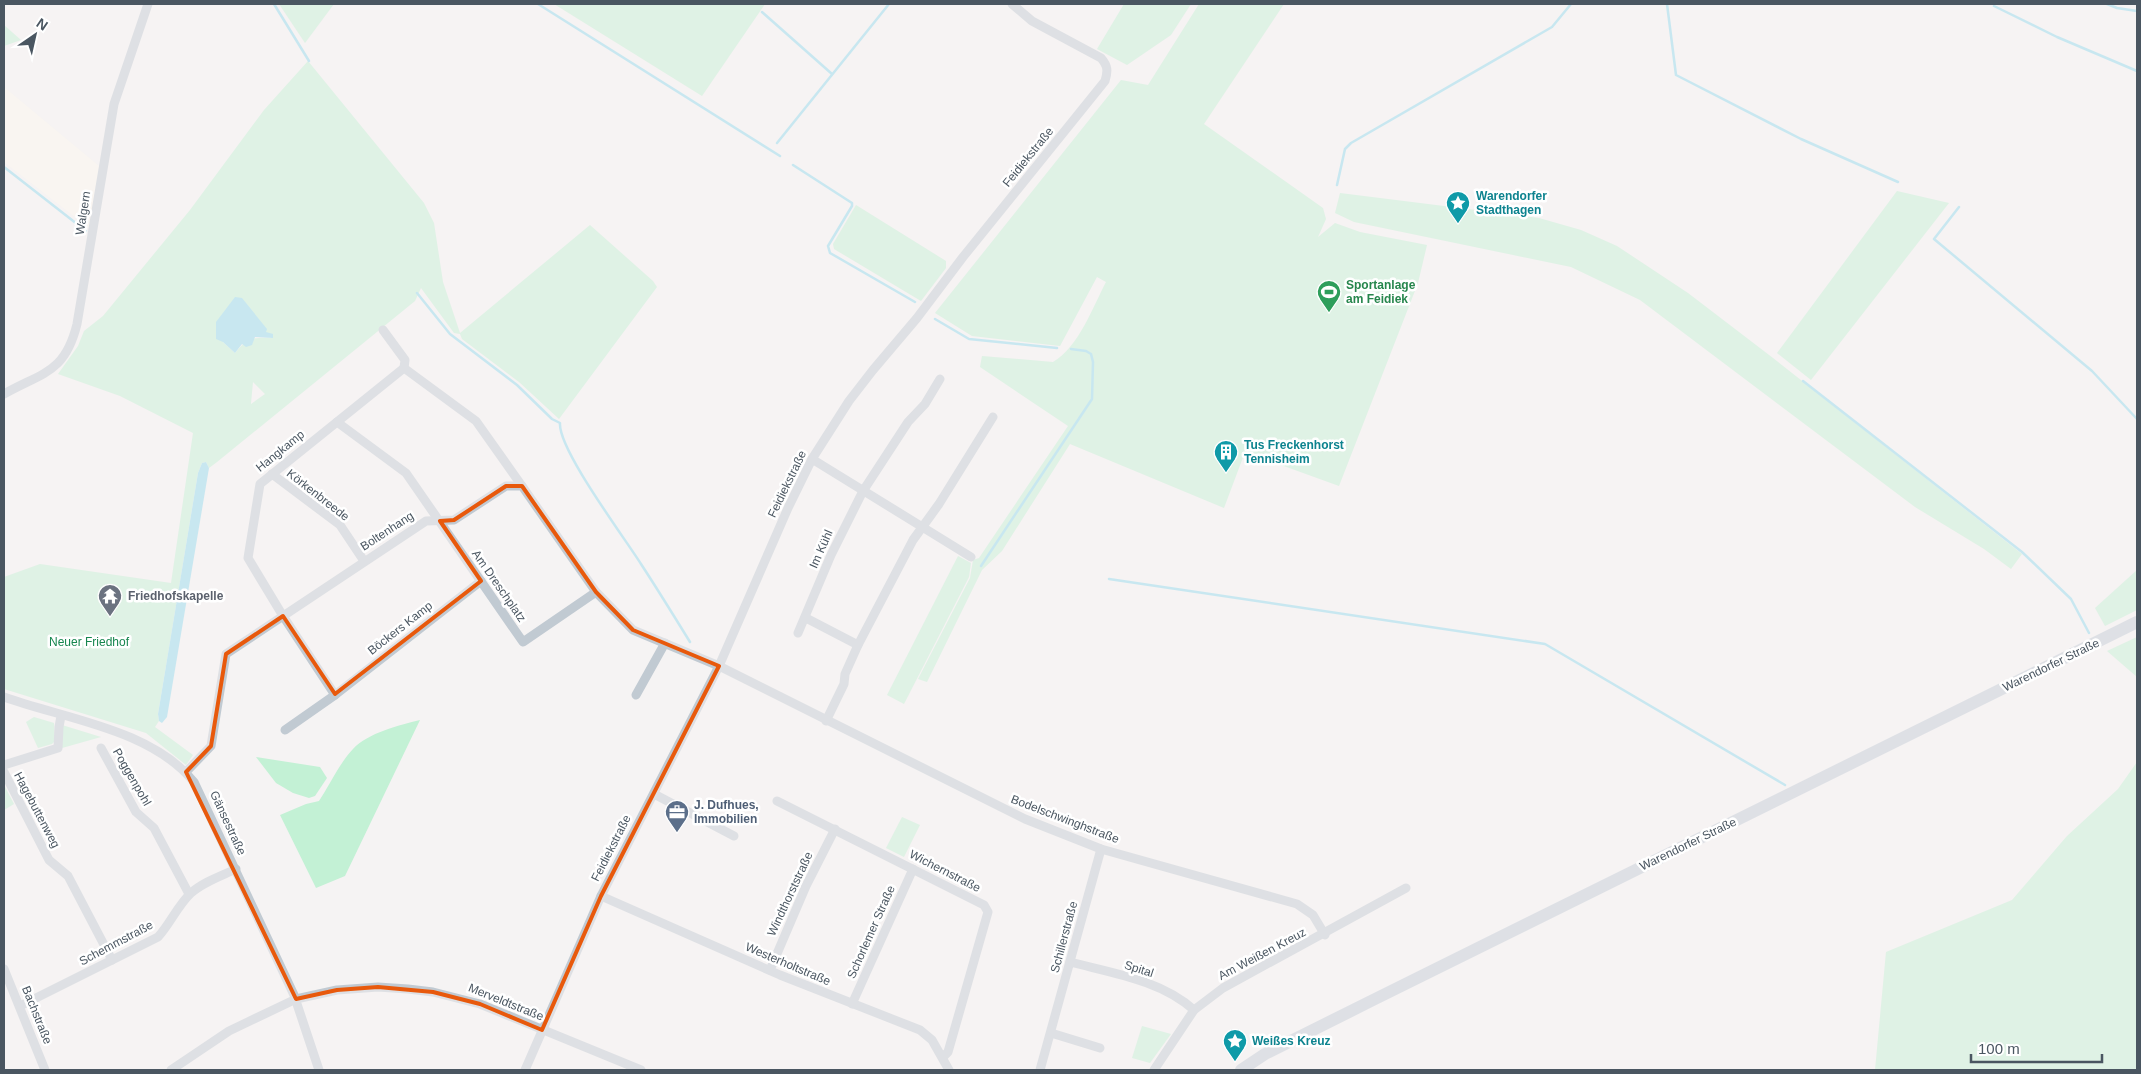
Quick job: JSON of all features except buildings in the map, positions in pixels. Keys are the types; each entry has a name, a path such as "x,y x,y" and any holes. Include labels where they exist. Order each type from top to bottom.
{"main road":[{"name":"Warendorfer Straße","path":"1241,1070 1265,1054 1344,1014 2137,622"}],"street":[{"name":"Walgern","path":"4,394 58,365 74,339 114,104 148,4"},
{"name":"Feidiekstraße","path":"525,1070 601,896 719,666 788,508 812,458 849,401 873,370 917,318 963,257 1105,81 1108,71 1106,64 1100,58 1032,21 1012,4"},
{"path":"383,330 405,360 404,368 476,421 596,592 633,630 719,666"},
{"name":"Hangkamp","path":"283,616 248,558 260,484 404,368"},
{"name":"Im Kühl","path":"798,632 806,618 831,555 863,491 908,422 924,404 940,379"},
{"path":"826,721 844,684 845,674 858,645 913,540 939,504 994,417"},
{"name":"Am Dreschplatz","path":"337,422 406,473 523,642 596,592"},
{"path":"812,458 971,557"},
{"name":"Körkenbreede","path":"272,474 340,525 364,561"},
{"name":"Boltenhang","path":"186,772 211,746 226,654 426,521 454,520 506,486 522,486"},
{"name":"Böckers Kamp","path":"285,730 335,695 481,581"},
{"path":"283,616 335,695"},
{"path":"806,618 858,645"},
{"path":"636,695 665,643"},
{"name":"Bodelschwinghstraße","path":"719,666 826,721 1025,818 1101,848 1297,904 1312,915 1325,934"},
{"name":"Gänsestraße","path":"4,697 130,736 186,772 194,782 296,999 319,1070"},
{"path":"4,765 58,748 59,727 62,716"},
{"name":"Poggenpohl","path":"101,748 136,812 154,828 190,894"},
{"name":"Hagebuttenweg","path":"4,772 49,860 68,876 112,960"},
{"path":"654,794 734,836"},
{"name":"Wichernstraße","path":"777,801 984,905 988,912 948,1052 943,1058"},
{"name":"Windthorststraße","path":"770,970 806,886 835,830"},
{"name":"Schillerstraße","path":"1040,1070 1101,848"},
{"name":"Schemmstraße","path":"20,1006 158,937 167,928 190,894 199,887 236,869"},
{"name":"Schorlemer Straße","path":"852,1004 913,869"},
{"name":"Am Weißen Kreuz","path":"1154,1070 1194,1010 1224,988 1406,888"},
{"name":"Westerholtstraße","path":"601,896 770,970 920,1030 932,1040 949,1070"},
{"name":"Spital","path":"1070,962 1140,981 1180,997 1194,1010"},
{"name":"Bachstraße","path":"4,969 45,1070"},
{"name":"Merveldtstraße","path":"171,1070 229,1031 296,999 337,990 361,988 408,989 432,992 480,1004 641,1070"},
{"path":"1051,1033 1100,1048"}],"highlighted area":[{"path":"506,486 522,486 596,592 633,630 719,666 601,896 542,1030 480,1004 433,992 378,987 337,990 296,999 186,772 211,746 226,654 283,616 335,694 481,581 440,521 454,520"}],"shaded area":[{"path":"4,87 99,166 89,228 4,162"}],"green space":[{"path":"279,4 334,4 305,43"},
{"path":"554,4 765,4 702,96"},
{"path":"1124,4 1191,4 1171,35 1127,65 1097,49"},
{"name":"Sportanlage am Feidiek","path":"1199,4 1284,4 1204,124 1323,208 1326,219 1318,237 1335,223 1360,232 1427,245 1418,283 1339,486 1245,452 1224,508 1070,444 1002,551 982,570 927,682 918,679 970,578 973,560 979,558 1068,426 980,367 982,356 1053,362 1062,356 1077,337 1106,282 1097,277 1060,346 972,336 935,313 1121,80 1148,85"},
{"path":"4,25 21,40 4,46"},
{"name":"Neuer Friedhof","path":"308,61 424,203 434,223 443,282 460,333 590,225 653,281 657,287 559,419 519,382 462,339 460,334 454,333 421,288 415,301 217,462 209,468 206,462 202,463 198,473 158,714 159,721 155,727 193,755 186,765 146,733 4,689 4,577 40,564 171,583 193,433 120,396 58,374 78,346 84,331 103,316 190,210 264,110","holes":["265,332 272,338 247,341 235,353 223,342","253,382 265,394 251,404 251,403"]},
{"path":"1897,191 1949,203 1811,380 1777,353"},
{"path":"1340,193 1539,218 1581,230 1617,246 1688,293 2022,554 2011,569 1984,549 1915,507 1640,300 1571,267 1354,222 1335,213"},
{"path":"856,205 946,261 946,268 921,301 834,249 833,244"},
{"path":"958,556 971,563 969,577 904,704 887,695"},
{"path":"2137,570 2137,610 2105,626 2095,608"},
{"path":"2137,637 2137,677 2107,651"},
{"path":"34,717 54,723 55,741 52,744 38,748 26,722"},
{"path":"420,720 345,876 316,888 280,815 306,804 319,801 344,760 359,743 384,730"},
{"path":"62,725 101,737 62,748"},
{"path":"256,757 320,767 327,778 315,796 309,798 293,793 276,783"},
{"path":"2137,762 2137,1070 1875,1070 1886,952 2012,900 2067,836 2118,789"},
{"path":"4,785 14,804 4,810"},
{"path":"902,817 920,825 904,857 886,848"},
{"path":"1142,1026 1171,1034 1150,1063 1132,1058"}],"water":[{"path":"235,297 242,298 267,329 266,332 273,334 273,338 255,337 252,345 246,347 242,344 235,353 223,342 216,339 216,322"},
{"path":"206,462 209,468 167,717 162,723 159,721 158,714 198,473 202,463"}],"waterway":[{"path":"274,4 309,61"},
{"path":"538,4 780,156"},
{"path":"777,143 889,4"},
{"path":"1337,185 1345,149 1351,143 1552,27 1571,4"},
{"path":"1667,4 1676,75 1801,139 1898,182"},
{"path":"2107,4 2117,8 2137,11"},
{"path":"1994,6 2057,37 2137,71"},
{"path":"762,12 832,74"},
{"path":"793,165 852,203 828,246 830,253 915,302"},
{"path":"4,167 86,231"},
{"path":"1959,207 1934,239 2092,371 2137,419"},
{"path":"417,293 450,334 517,385 552,419 560,423 562,435 580,472 690,642"},
{"path":"935,319 969,339 1057,348"},
{"path":"981,566 1092,399 1093,362 1091,354 1086,351 1071,349"},
{"path":"1803,381 2022,552 2071,599 2089,633"},
{"path":"1109,579 1545,644 1785,785"}],"place":[{"name":"Warendorfer Stadthagen","path":"1458,224"},
{"name":"Sportanlage am Feidiek","path":"1329,313"},
{"name":"Tus Freckenhorst Tennisheim","path":"1226,473"},
{"name":"Friedhofskapelle","path":"110,617"},
{"name":"J. Dufhues, Immobilien","path":"677,833"},
{"name":"Weißes Kreuz","path":"1235,1062"}]}
